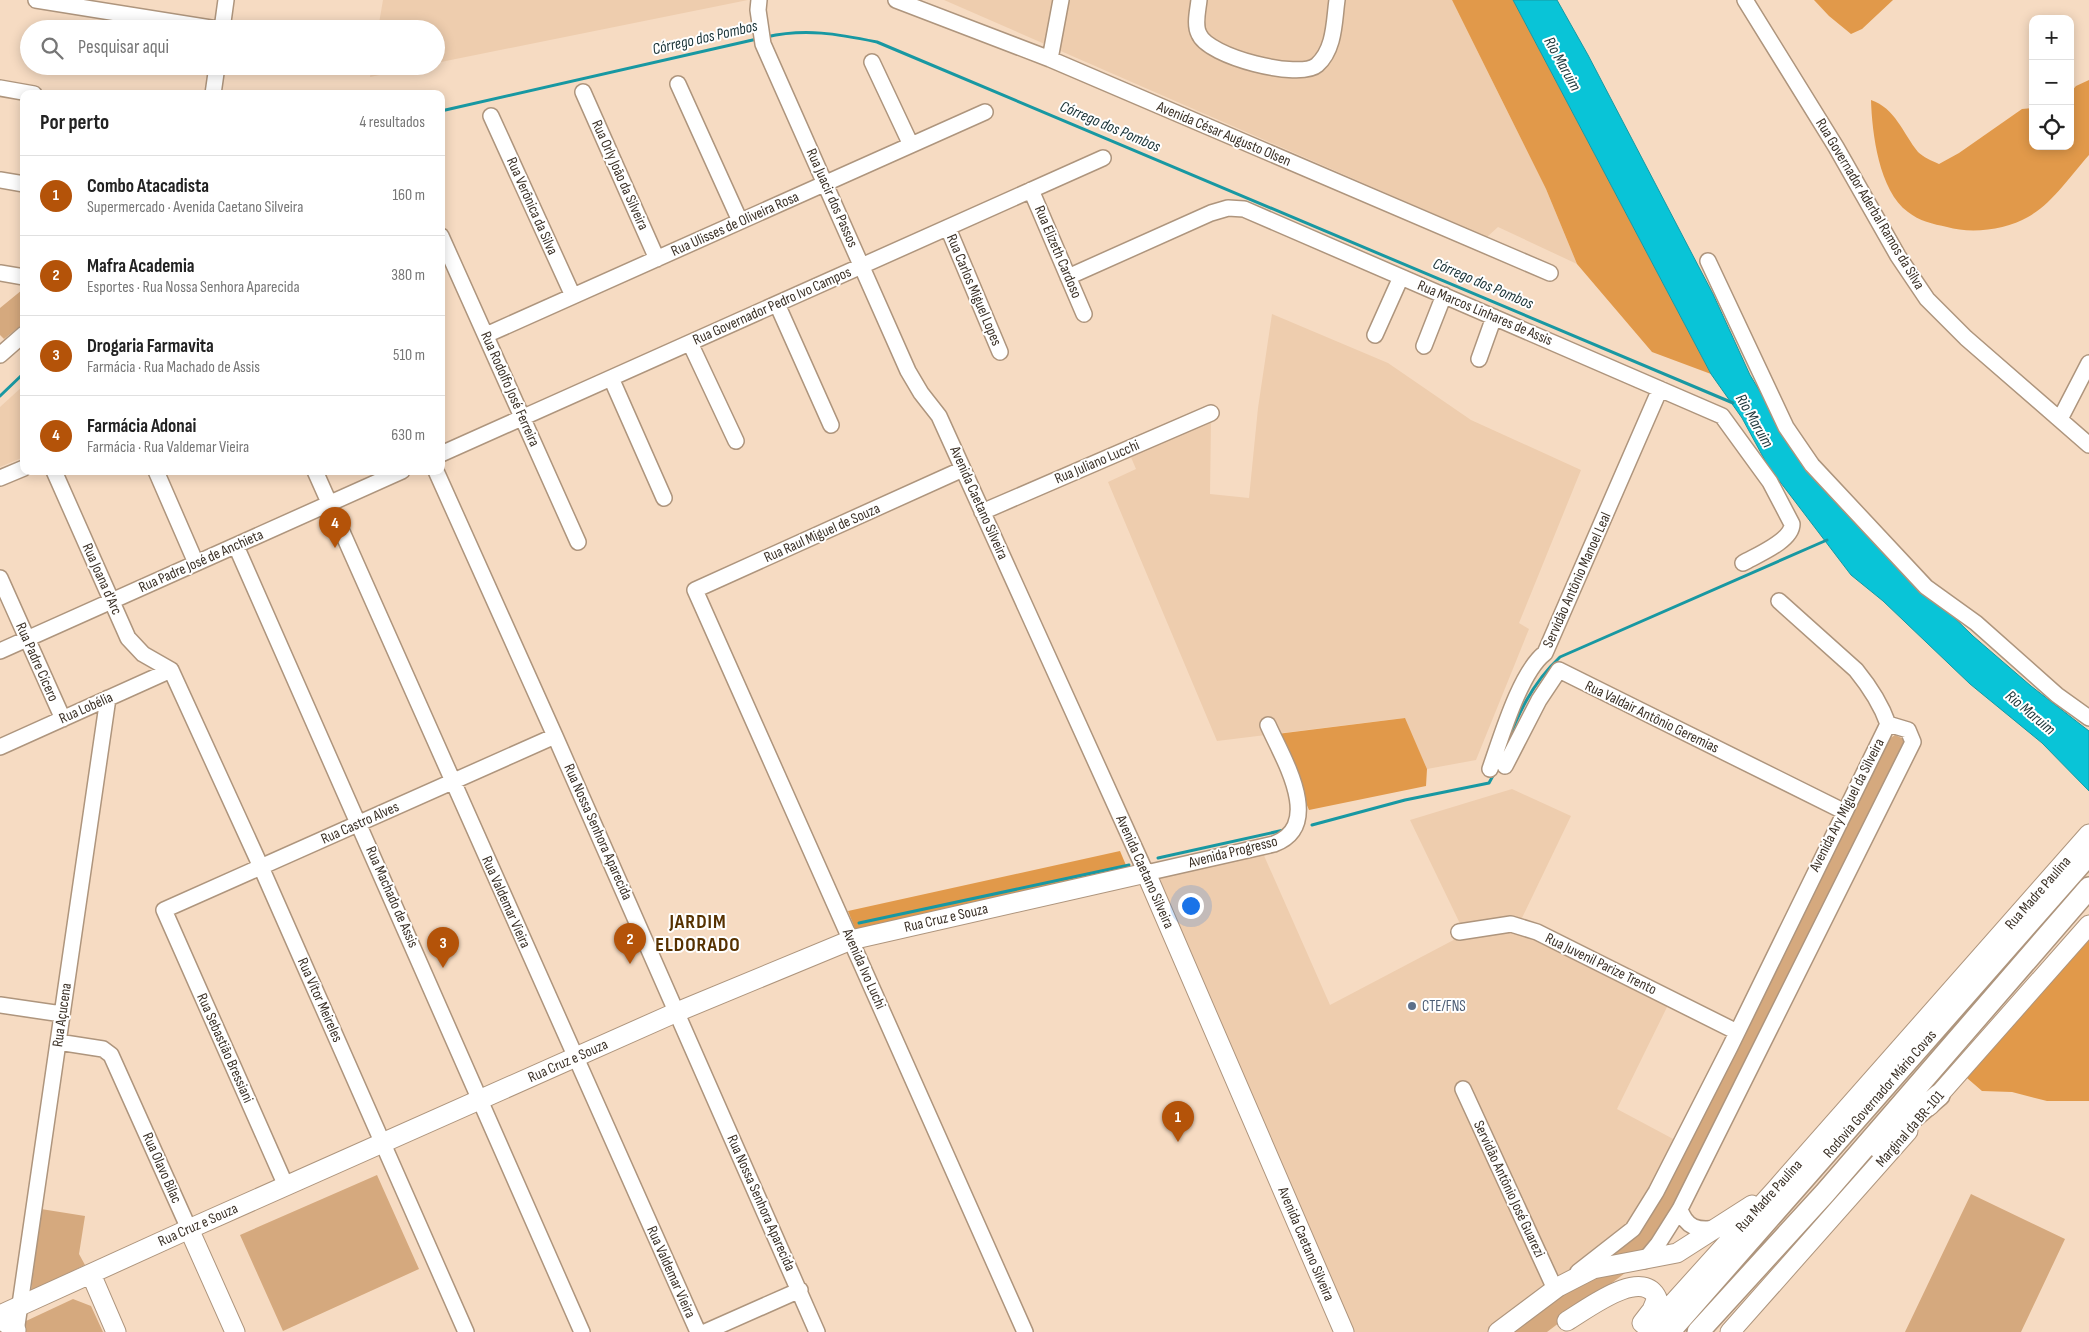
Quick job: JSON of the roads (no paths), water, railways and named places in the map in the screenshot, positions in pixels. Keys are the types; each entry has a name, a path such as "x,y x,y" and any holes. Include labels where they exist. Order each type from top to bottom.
{"highway":[{"name":"Rodovia Governador Mário Covas","path":"1669,1332 1785,1190 2089,854"},
{"name":"Rodovia Governador Mário Covas","path":"1698,1332 1824,1192 2089,888"},
{"path":"1785,1190 1872,1080"},
{"path":"1824,1192 1939,1095"}],"main road":[{"name":"Rua Madre Paulina","path":"1872,1080 2089,834"},
{"name":"Rua Cruz e Souza","path":"6,1312 677,1012 851,940 1146,873"},
{"name":"Avenida Caetano Silveira","path":"1146,873 1344,1332"},
{"name":"Marginal da BR-101","path":"1730,1332 2089,925"},
{"name":"Rua Madre Paulina","path":"1647,1332 1785,1190"},
{"path":"1557,1288 1593,1269 1613,1264 1644,1261 1677,1253 1785,1190"},
{"name":"Rua Olavo Bilac","path":"189,1229 234,1332"},
{"name":"Avenida Ary Miguel da Silveira","path":"1560,1327 1625,1279 1644,1261"},
{"path":"91,1274 116,1332"},
{"path":"1560,1327 1621,1290 1640,1285 1648,1286 1653,1290 1657,1298 1656,1303 1635,1332"},
{"name":"Avenida Ary Miguel da Silveira","path":"1498,1332 1557,1288"},
{"path":"60,1289 82,1292 104,1303"},
{"path":"6,1312 16,1331"}],"street":[{"path":"36,0 161,20"},
{"path":"223,20 226,0"},
{"name":"Rua Juacir dos Passos","path":"759,0 759,25 763,44 908,371 921,393 939,416"},
{"name":"Avenida César Augusto Olsen","path":"896,0 975,28 1050,59 1550,273"},
{"path":"1050,59 1061,0"},
{"path":"1199,0 1198,34 1206,45 1232,58 1298,71 1310,70 1318,64 1330,45 1337,0"},
{"name":"Rua Governador Aderbal Ramos da Silva","path":"1745,0 1836,147 1898,256 1927,299 1966,338 2089,445"},
{"path":"872,62 910,145"},
{"path":"213,90 215,75"},
{"path":"678,84 740,221"},
{"path":"0,88 20,92"},
{"name":"Rua Orly João da Silveira","path":"583,92 657,259"},
{"name":"Rua Ulisses de Oliveira Rosa","path":"486,335 985,112"},
{"name":"Rua Verônica da Silva","path":"492,116 573,296"},
{"name":"Rua Governador Pedro Ivo Campos","path":"445,452 1103,158"},
{"path":"0,180 20,183"},
{"name":"Rua Elizeth Cardoso","path":"1031,190 1084,314"},
{"name":"Rua Marcos Linhares de Assis","path":"1068,277 1211,213 1228,208 1244,210 1722,416 1770,482 1791,521 1791,531 1786,538 1743,563"},
{"name":"Rua Carlos Miguel Lopes","path":"948,228 1000,352"},
{"name":"Rua Rodolfo José Ferreira","path":"445,245 578,542"},
{"path":"1708,261 1786,426 1812,465 1926,587 1976,623 2057,695 2089,718"},
{"path":"0,273 20,276"},
{"path":"1375,335 1401,277"},
{"path":"1424,346 1444,296"},
{"path":"777,304 831,424"},
{"path":"1479,359 1494,317"},
{"path":"0,355 20,338"},
{"path":"690,343 736,441"},
{"path":"2060,419 2089,363"},
{"path":"610,378 664,498"},
{"name":"Servidão Antônio Manoel Leal","path":"1558,669 1498,768 1516,700 1532,668 1546,654 1660,389"},
{"name":"Rua Juliano Lucchi","path":"982,512 1210,413"},
{"name":"Avenida Caetano Silveira","path":"939,416 1146,873"},
{"name":"Rua Raul Miguel de Souza","path":"703,605 696,590 963,469"},
{"path":"0,478 20,470"},
{"name":"Rua Joana d'Arc","path":"56,475 134,646 143,654 171,670"},
{"path":"158,475 196,564"},
{"name":"Rua Valdemar Vieira","path":"318,475 698,1332"},
{"name":"Rua Padre José de Anchieta","path":"0,651 393,475"},
{"name":"Rua Nossa Senhora Aparecida","path":"438,475 555,736 817,1332"},
{"name":"Rua Machado de Assis","path":"236,546 582,1332"},
{"name":"Rua Padre Cícero","path":"0,578 62,719"},
{"path":"1779,601 1856,670 1875,698 1888,724"},
{"name":"Avenida Ivo Luchi","path":"703,605 1025,1332"},
{"path":"1546,654 1558,669"},
{"name":"Rua Valdair Antônio Geremias","path":"1558,669 1843,811"},
{"name":"Rua Lobélia","path":"0,747 171,670"},
{"name":"Rua Vítor Meireles","path":"171,670 384,1142 466,1332"},
{"name":"Rua Açucena","path":"6,1312 58,1042 108,698"},
{"name":"Avenida Ary Miguel da Silveira","path":"1557,1288 1620,1240 1639,1221 1736,1032 1843,811 1888,724 1908,730 1913,742 1680,1209 1658,1244 1644,1261"},
{"name":"Avenida Progresso","path":"1146,873 1274,844 1289,835 1296,826 1300,806 1268,725"},
{"name":"Rua Castro Alves","path":"164,910 555,736"},
{"name":"Rua Sebastião Bressiani","path":"164,910 286,1186"},
{"name":"Rua Juvenil Parize Trento","path":"1460,932 1511,924 1519,926 1736,1032"},
{"path":"0,1005 62,1014"},
{"name":"Rua Olavo Bilac","path":"58,1042 103,1049 111,1055 189,1229"},
{"name":"Servidão Antônio José Guarezi","path":"1463,1089 1557,1288"},
{"path":"1680,1209 1685,1222 1692,1227 1706,1230 1718,1228"},
{"path":"705,1332 800,1290"}],"water":[{"name":"Rio Maruim","path":"1513,0 1557,0 1588,55 1713,294 1750,375 1796,451 1823,489 1973,636 2031,686 2089,731 2089,791 2042,743 1970,684 1883,601 1851,575 1768,466 1742,418 1711,374"}],"waterway":[{"name":"Córrego dos Pombos","path":"766,37 780,34 822,33 877,42 1733,403"},
{"name":"Córrego dos Pombos","path":"445,110 757,39"},
{"name":"Córrego dos Pombos","path":"0,396 20,377"},
{"path":"1504,750 1520,712 1533,689 1560,657 1827,540"},
{"path":"1312,825 1405,800 1489,783 1495,772"},
{"path":"1158,858 1284,830"},
{"path":"859,923 1129,865"}],"place":[{"name":"Farmácia Adonai","path":"335,548"},
{"name":"Mafra Academia","path":"630,964"},
{"name":"Drogaria Farmavita","path":"443,968"},
{"name":"CTE/FNS","path":"1412,1006"},
{"name":"Combo Atacadista","path":"1178,1142"}],"district":[{"name":"JARDIM ELDORADO","path":"698,934"}]}
